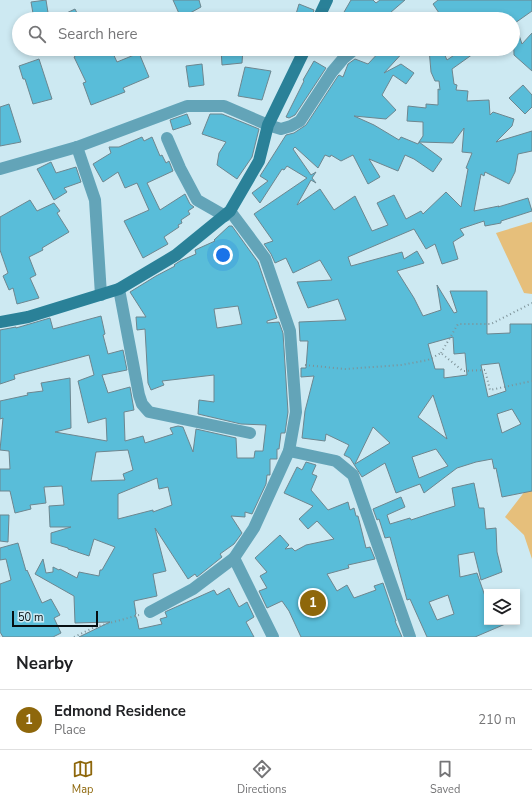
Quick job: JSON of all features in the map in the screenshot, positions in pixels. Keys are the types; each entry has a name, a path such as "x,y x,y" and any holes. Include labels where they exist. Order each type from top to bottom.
{"street":[{"path":"321,12 327,0"},
{"path":"0,322 28,317 119,289 176,255 227,213 260,161 268,125 302,56"},
{"path":"0,169 77,147 187,106 224,106 268,125 284,129 296,125 300,121 332,72 346,56"},
{"path":"150,612 193,589 234,558 254,528 289,451 296,412 290,330 265,258 227,213 197,200 180,168 167,138"},
{"path":"77,147 95,200 101,295"},
{"path":"119,289 139,395 142,404 149,412 250,433"},
{"path":"289,451 336,461 353,475 410,637"},
{"path":"234,558 273,637"}],"path":[{"path":"292,364 345,369 400,365 428,360 440,353 458,324 491,324 532,303"},
{"path":"440,353 463,371 485,370 490,390 532,381"},
{"path":"74,637 95,627 150,612"}],"shaded area":[{"path":"532,222 532,294 524,293 496,233"},
{"path":"532,482 532,559 524,535 505,517"}],"building":[{"path":"46,0 48,12 33,12 31,2"},
{"path":"173,0 199,0 201,7 192,12 178,12"},
{"path":"351,0 373,0 376,3 380,0 405,0 391,12 344,12"},
{"path":"438,0 532,0 532,11 520,19 520,12 438,12 433,4"},
{"path":"299,4 314,10 313,12 297,12"},
{"path":"75,9 76,12 69,12"},
{"path":"532,33 532,71 515,56 520,56 520,38 522,44"},
{"path":"114,56 117,62 132,56 140,56 149,77 123,88 125,92 91,105 83,83 86,82 75,57"},
{"path":"221,56 242,56 242,63 222,65"},
{"path":"375,56 400,56 384,73 401,64 414,73 406,84 393,75 382,95 396,110 386,119 354,116 374,125 399,140 401,137 418,144 419,142 423,136 423,122 407,121 408,106 426,108 426,104 438,105 438,89 440,90 439,81 435,81 431,72 430,56 445,56 447,60 453,56 470,56 452,69 454,84 457,85 456,90 468,91 467,101 489,100 490,115 493,112 514,119 512,126 496,142 532,131 532,151 518,154 515,172 509,184 485,172 484,176 481,174 474,211 499,206 498,207 528,198 532,211 501,221 501,223 485,226 484,221 460,229 464,235 453,242 458,259 442,264 435,244 426,249 414,229 348,257 351,266 402,252 404,259 417,251 424,263 397,271 414,298 423,316 441,310 437,285 454,313 457,312 450,291 487,291 487,334 510,333 510,324 532,324 532,491 502,497 496,468 494,469 492,459 457,468 424,493 420,484 396,493 385,463 362,477 350,458 344,455 349,445 326,434 325,441 302,438 305,411 314,376 301,377 301,368 306,368 308,341 300,341 299,322 346,320 338,299 308,308 297,282 332,280 320,260 293,273 286,258 275,263 264,244 273,241 254,214 307,178 287,166 284,170 282,169 260,203 252,193 268,181 260,176 286,135 294,133 306,125 338,76 343,77 348,64 355,59 368,64","holes":["464,128 462,152 472,153 466,168 468,169 461,207 446,192 423,214 421,211 406,219 394,195 377,203 388,225 372,231 355,196 334,210 320,189 297,205 311,180 316,183 312,178 316,172 311,175 293,149 295,147 318,168 325,155 330,157 331,155 341,161 353,155 368,184 380,177 369,159 398,171 405,155 414,159 433,172 442,159 419,142 453,143","453,337 454,354 465,353 467,375 444,378 444,369 435,369 428,344","499,363 506,391 488,397 481,365","433,395 447,439 418,417","512,409 521,424 502,433 497,414","373,427 390,443 355,464","436,449 448,466 419,478 412,457"]},
{"path":"39,59 52,99 33,104 19,66"},
{"path":"314,61 326,68 295,115 289,118 286,117 304,81 303,80"},
{"path":"202,64 204,85 189,87 186,66"},
{"path":"245,67 271,71 262,100 238,96"},
{"path":"523,85 532,95 532,107 525,114 509,98"},
{"path":"9,104 21,142 0,146 0,107"},
{"path":"187,114 191,124 173,130 170,120"},
{"path":"210,114 222,114 259,129 252,157 237,179 217,165 219,153 226,142 202,134"},
{"path":"142,137 144,141 152,137 160,156 162,155 166,163 169,161 173,171 147,183 160,210 185,194 190,204 194,207 188,211 190,214 181,220 182,223 178,225 179,227 164,237 168,244 143,258 124,221 149,210 137,183 125,188 118,172 103,182 93,164 111,153 109,147 119,147"},
{"path":"51,162 56,173 76,167 81,182 64,188 67,192 54,200 37,169"},
{"path":"30,200 37,211 54,203 60,211 57,213 69,232 42,248 43,250 29,257 36,275 30,278 39,298 17,304 13,288 9,290 3,276 8,273 0,250 0,217"},
{"path":"229,226 232,226 258,262 277,318 267,321 267,323 279,322 283,333 288,412 285,433 281,433 279,449 277,449 277,459 270,459 270,475 267,475 266,484 252,514 245,512 245,517 231,516 242,533 234,544 220,554 222,557 197,577 195,574 188,579 155,528 166,571 153,574 157,596 134,601 135,615 139,629 162,624 160,619 167,617 165,612 214,590 217,595 229,588 239,607 247,602 254,617 246,622 254,637 79,637 110,622 75,623 74,596 35,574 43,559 46,573 53,572 53,567 77,578 79,572 99,576 100,570 102,570 115,547 94,539 89,556 51,543 51,533 71,527 50,527 49,506 64,505 62,486 44,487 46,503 30,505 31,509 15,513 10,491 0,491 0,469 10,469 9,451 0,450 3,418 0,419 0,401 28,395 27,393 43,391 41,383 70,378 71,428 55,432 107,441 106,418 88,423 78,381 94,375 89,355 14,375 15,379 0,384 0,330 16,328 50,318 53,329 101,316 105,334 103,335 108,354 123,350 127,370 102,375 108,393 130,387 134,410 124,412 125,441 143,436 145,443 173,434 170,428 178,426 183,427 193,452 196,429 236,438 237,458 254,458 255,451 263,451 266,425 241,424 198,414 199,400 214,402 214,375 162,381 164,385 151,390 148,383 145,329 137,330 136,317 146,317 130,292 175,266 174,265 180,261 196,254 195,250 215,241 214,240","holes":["238,306 242,324 217,328 214,309","128,450 133,470 123,474 125,480 91,481 96,452","157,478 159,489 168,487 172,505 153,512 153,510 118,519 118,494"]},
{"path":"306,462 316,465 312,474 317,476 311,490 328,510 348,502 350,510 354,508 356,516 358,516 366,548 370,547 375,559 348,565 349,568 327,574 337,591 347,585 354,598 376,590 374,586 383,583 395,621 402,637 301,637 289,611 282,601 267,608 259,591 267,588 260,576 267,572 255,558 280,535 289,545 285,549 292,548 295,551 306,545 334,539 317,521 308,529 299,519 313,506 284,493 297,467 302,470"},
{"path":"474,483 479,508 484,508 486,529 496,528 497,552 502,572 481,580 474,552 458,555 460,577 477,573 484,593 484,625 503,625 475,637 427,637 410,599 407,600 390,537 385,538 379,519 377,520 373,509 401,497 405,507 387,515 390,524 410,518 411,520 455,506 452,488","holes":["448,595 454,614 437,620 429,602"]},
{"path":"0,515 9,515 8,542 0,541"},
{"path":"18,543 26,571 27,570 42,603 51,599 60,615 54,618 61,633 53,637 3,637 0,632 0,584 11,580 6,559 0,560 0,548"}],"place":[{"name":"Edmond Residence","path":"313,603"}]}
